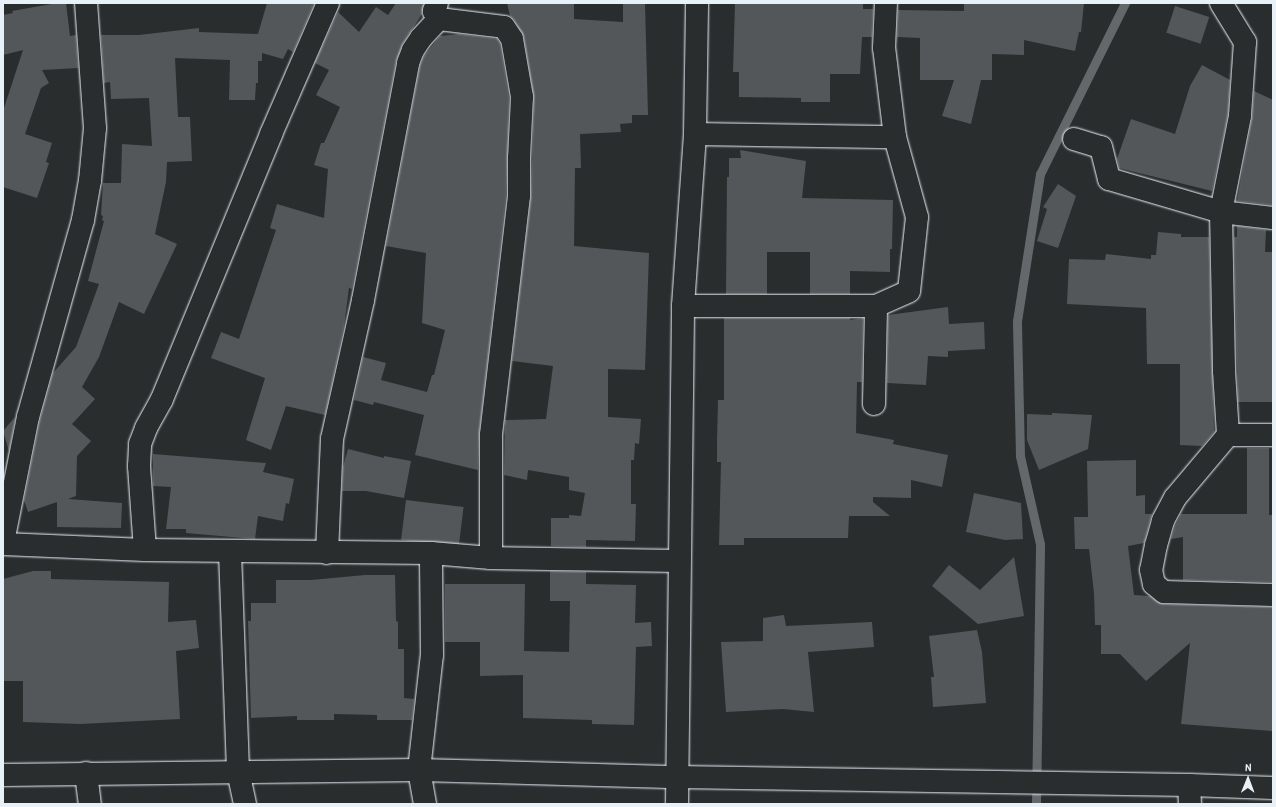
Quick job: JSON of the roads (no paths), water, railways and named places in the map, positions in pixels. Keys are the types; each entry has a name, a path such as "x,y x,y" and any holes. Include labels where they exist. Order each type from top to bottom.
{"street":[{"path":"86,3 95,128 90,181 84,220 28,417 3,543 145,550 327,554 431,553 491,558 679,561"},
{"path":"145,550 139,466 140,444 146,428 162,399 328,3"},
{"path":"677,804 683,306 695,134 697,3"},
{"path":"683,306 876,306 909,291 917,216 894,137 884,48 886,3"},
{"path":"1221,3 1245,42 1240,116 1221,212 1224,371 1228,435 1175,498 1163,521 1151,570 1154,584 1164,592 1273,595"},
{"path":"327,554 332,439 363,300 408,63 413,50 438,11 504,27 512,39 522,97 519,196 491,435 491,558"},
{"path":"695,134 894,137"},
{"path":"1074,139 1101,147 1109,179 1221,212 1273,218"},
{"path":"874,404 876,306"},
{"path":"1228,435 1273,435"},
{"path":"230,552 238,771 245,804"},
{"path":"424,804 419,770 432,655 431,553"},
{"path":"3,775 419,770 677,776 1189,794 1273,788"},
{"path":"86,773 90,804"}],"waterway":[{"path":"1036,804 1040,544 1020,456 1017,321 1040,174 1125,3"}]}
